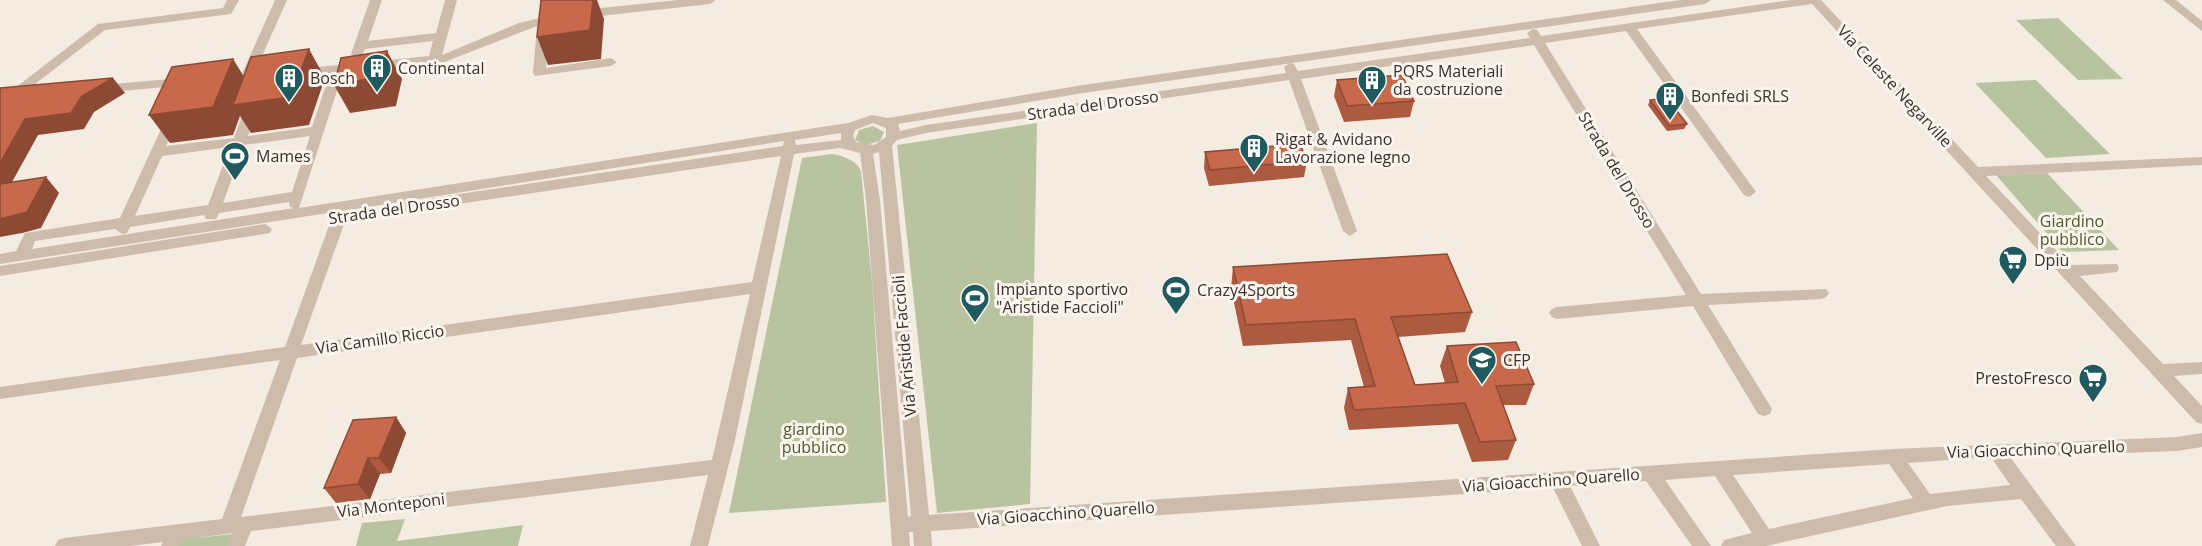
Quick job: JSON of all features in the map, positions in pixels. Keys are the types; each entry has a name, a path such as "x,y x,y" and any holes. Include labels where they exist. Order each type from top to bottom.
{"street":[{"path":"31,96 8,98 102,27 227,11 233,0"},
{"path":"264,75 241,77 281,0"},
{"path":"354,64 376,0"},
{"path":"434,60 451,0"},
{"path":"285,74 337,70 354,64 434,60 523,26 544,21 710,0"},
{"name":"Strada del Drosso","path":"0,271 342,211 790,144 868,120 887,122 1181,75 1526,25 1641,4 1705,0"},
{"name":"Strada del Drosso","path":"866,150 926,129 1815,0"},
{"name":"Via Celeste Negarville","path":"1815,0 2202,417"},
{"path":"2169,0 2202,27"},
{"path":"544,21 539,73 611,62"},
{"name":"Strada del Drosso","path":"1526,25 1539,40 1695,300 1764,409"},
{"path":"1629,27 1749,192"},
{"path":"360,46 441,36"},
{"path":"1286,60 1294,76 1350,231"},
{"path":"291,214 337,70"},
{"path":"1181,75 1188,92"},
{"path":"86,91 188,89 117,241"},
{"path":"207,227 256,97"},
{"name":"Via Aristide Faccioli","path":"887,122 894,129 889,141 923,546"},
{"path":"850,127 846,136 850,145 866,150"},
{"path":"157,152 318,131"},
{"path":"699,546 719,466 790,144"},
{"name":"Strada del Drosso","path":"790,144 850,145"},
{"name":"Via Aristide Faccioli","path":"866,150 873,200 902,546"},
{"path":"1975,172 2202,161"},
{"path":"21,256 30,237 297,196"},
{"path":"236,546 237,524 292,351 342,211"},
{"name":"Strada del Drosso","path":"0,259 291,214 342,211"},
{"path":"2067,271 2112,268"},
{"name":"Via Camillo Riccio","path":"0,393 759,287"},
{"path":"1557,313 1695,300 1821,293"},
{"path":"2159,371 2201,368"},
{"name":"Via Gioacchino Quarello","path":"900,525 1893,456 2177,444 2202,440"},
{"path":"1995,450 2067,546"},
{"path":"1893,456 1926,503"},
{"name":"Via Monteponi","path":"64,546 173,539 237,524 719,466"},
{"path":"1719,468 1765,538"},
{"path":"1650,473 1702,546"},
{"path":"1558,479 1591,546"},
{"path":"1730,546 1926,503 2025,491"}],"green space":[{"path":"2058,18 2123,79 2078,80 2016,20"},
{"path":"2036,80 2110,154 2046,158 1975,83"},
{"name":"Impianto sportivo \"Aristide Faccioli\"","path":"1037,123 1030,504 937,513 897,145"},
{"path":"873,126 884,132 880,141 866,145 855,140 859,130"},
{"name":"giardino pubblico","path":"832,154 853,161 861,171 872,281 886,502 729,513 802,158"},
{"name":"Giardino pubblico","path":"2047,173 2119,250 2063,252 1996,175"},
{"path":"405,519 397,541 523,525 518,546 356,546 362,523"},
{"path":"232,534 228,546 174,546 177,540"}],"building":[{"path":"541,0 593,0 590,30 537,37"},
{"path":"309,49 291,97 233,105 251,57"},
{"path":"387,51 381,77 334,85 341,58"},
{"path":"233,59 213,107 149,115 172,67"},
{"path":"1402,75 1414,101 1347,106 1337,80"},
{"path":"113,78 82,96 71,113 25,119 0,163 0,88"},
{"path":"1667,98 1687,124 1669,126 1650,100"},
{"path":"1300,144 1307,161 1210,170 1205,152"},
{"path":"46,177 27,212 0,219 0,184"},
{"name":"CFP","path":"1447,254 1472,312 1391,317 1415,385 1458,382 1447,346 1516,342 1534,384 1496,386 1516,440 1480,442 1465,403 1354,410 1348,388 1375,386 1355,319 1246,325 1233,267"},
{"path":"396,417 379,458 368,458 358,484 324,488 353,420"}],"place":[{"name":"Continental","path":"377,94"},
{"name":"Bosch","path":"289,104"},
{"name":"PQRS Materiali da costruzione","path":"1372,106"},
{"name":"Bonfedi SRLS","path":"1670,122"},
{"name":"Rigat & Avidano Lavorazione legno","path":"1254,174"},
{"name":"Mames","path":"235,182"},
{"name":"Dpiù","path":"2013,286"},
{"name":"Crazy4Sports","path":"1176,316"},
{"name":"Impianto sportivo \"Aristide Faccioli\"","path":"975,324"},
{"name":"CFP","path":"1482,386"},
{"name":"PrestoFresco","path":"2093,404"}]}
